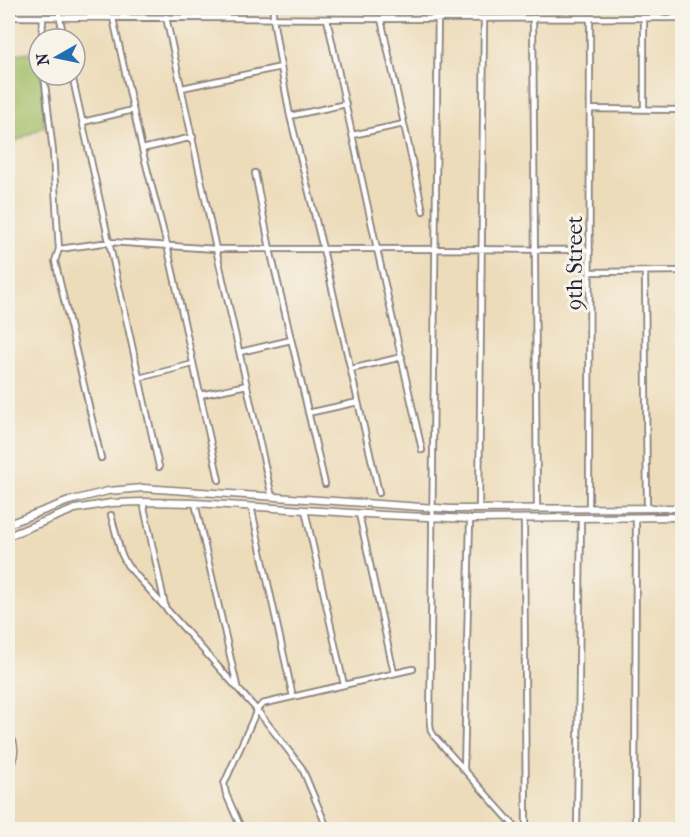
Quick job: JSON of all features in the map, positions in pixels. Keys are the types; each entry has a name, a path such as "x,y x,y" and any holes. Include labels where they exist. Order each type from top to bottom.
{"street":[{"path":"58,8 62,27"},
{"path":"273,8 290,116 379,493"},
{"path":"438,8 430,724 434,736 518,830"},
{"path":"8,17 682,18"},
{"path":"43,17 43,27"},
{"path":"166,17 272,497"},
{"path":"113,18 142,149 167,245 219,480"},
{"path":"327,18 422,450"},
{"path":"533,18 537,508"},
{"path":"381,19 423,211"},
{"path":"479,509 484,19"},
{"name":"9th Street","path":"589,508 590,19"},
{"path":"644,19 644,110"},
{"path":"182,88 281,67"},
{"path":"45,87 53,152 59,249 55,261 101,458"},
{"path":"75,87 159,467"},
{"path":"290,116 346,104"},
{"path":"591,109 682,110"},
{"path":"83,122 134,110"},
{"path":"352,135 404,124"},
{"path":"142,149 193,137"},
{"path":"255,173 270,249 325,484"},
{"path":"59,249 110,242 216,249 590,250"},
{"path":"591,272 682,271"},
{"path":"645,272 647,508"},
{"path":"240,352 291,340"},
{"path":"351,369 402,357"},
{"path":"139,378 193,364"},
{"path":"200,394 247,385"},
{"path":"308,413 358,402"},
{"path":"8,524 69,501 108,491 143,488 433,508 682,508"},
{"path":"143,502 165,608"},
{"path":"8,536 75,509 111,503 143,502 195,502 432,518 682,517"},
{"path":"195,502 237,689"},
{"path":"251,506 294,697"},
{"path":"305,510 344,685"},
{"path":"359,514 394,674"},
{"path":"111,515 121,553 127,565 256,710 302,768 328,830"},
{"path":"634,830 636,517"},
{"path":"525,518 526,830"},
{"path":"578,830 581,518"},
{"path":"464,770 470,519"},
{"path":"242,830 224,784 256,710 262,704 413,669"},
{"path":"8,735 14,745 12,761 8,768"}],"green space":[{"path":"27,53 27,87 42,87 45,126 8,145 8,55"}]}
